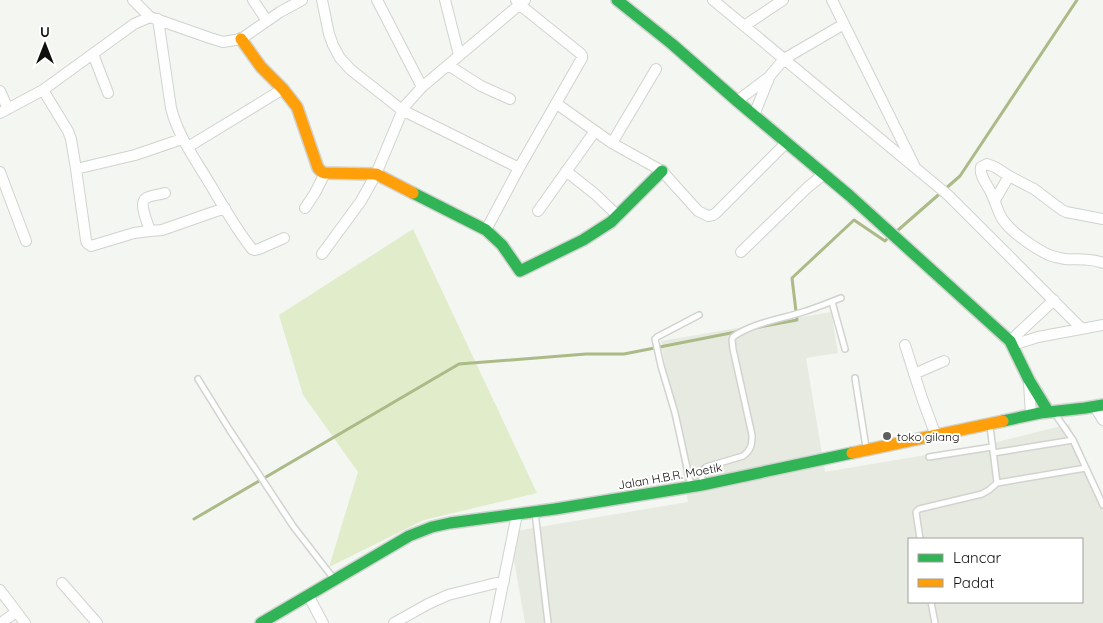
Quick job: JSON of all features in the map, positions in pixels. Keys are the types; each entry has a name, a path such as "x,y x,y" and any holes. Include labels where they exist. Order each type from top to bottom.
{"street":[{"path":"133,0 154,18 218,41 241,39 280,12 302,0"},
{"path":"253,0 267,21"},
{"path":"322,0 329,34 340,58 352,70 402,110 519,168"},
{"path":"377,0 422,87"},
{"path":"445,0 459,56"},
{"path":"617,0 672,44 736,101 754,114 882,224 1011,343 1029,380 1051,411"},
{"path":"713,0 948,196 1082,329"},
{"path":"744,26 783,0"},
{"path":"832,0 915,168"},
{"path":"322,254 362,201 376,174 404,107 422,87 520,2 582,58 486,230"},
{"path":"0,91 4,111 43,90 134,24 154,18"},
{"path":"154,18 171,108 185,143 252,249 259,249 284,238"},
{"path":"736,101 769,77 784,59 844,24"},
{"path":"241,39 262,67 294,102 318,168 322,172 376,174 486,230 502,245 520,271 583,240 618,216 662,171"},
{"path":"93,54 108,93"},
{"path":"448,65 481,86 510,99"},
{"path":"612,143 656,69"},
{"path":"754,114 769,77"},
{"path":"76,169 185,143 283,89"},
{"path":"43,90 71,139 86,240 89,245 94,246 134,234 162,230 225,208"},
{"path":"557,104 612,143 662,171 698,211 710,216 716,213 786,143"},
{"path":"538,211 595,131"},
{"path":"1103,219 1066,212 1034,188 1009,176 991,164 981,167 981,174 1001,217 1023,239 1050,255 1065,259 1103,263"},
{"path":"566,171 595,194 618,216"},
{"path":"0,172 26,241"},
{"path":"305,208 325,173"},
{"path":"741,252 824,174"},
{"path":"994,200 1009,176"},
{"path":"150,231 142,202 148,198 165,193"},
{"path":"1011,343 1054,300"},
{"path":"1011,343 1103,324"},
{"path":"1027,326 1038,337"},
{"path":"905,345 936,436"},
{"path":"914,374 944,361"},
{"path":"1029,380 1031,415"},
{"path":"1099,406 1103,420"},
{"name":"Jalan H.B.R. Moetik","path":"261,623 409,536 450,522 535,512 696,486 1051,411 1099,406"},
{"path":"495,623 517,514"},
{"path":"394,623 448,595 504,581"},
{"path":"62,583 97,623"},
{"path":"0,590 25,623"},
{"path":"308,595 323,623"},
{"path":"1,623 16,612"}],"lane":[{"path":"696,486 702,471 706,467 744,456 751,448 752,435 732,340 734,336 756,326 801,313 841,298"},
{"path":"832,302 844,349"},
{"path":"696,486 657,352 655,339 699,315"},
{"path":"855,378 866,450"},
{"path":"198,379 294,526 334,580"},
{"path":"1051,411 1073,440 1103,504"},
{"path":"990,424 997,483"},
{"path":"929,457 1073,440"},
{"path":"920,538 916,512 919,509 982,494 997,483 1086,468"},
{"path":"535,512 548,623"},
{"path":"931,603 935,623"}],"shaded area":[{"path":"831,312 838,353 806,358 825,472 985,445 1069,424 1103,502 1103,623 525,623 509,532 688,502 661,341"}],"green space":[{"path":"413,229 537,493 424,520 329,567 358,472 303,395 279,315"}],"waterway":[{"path":"897,231 960,176 1077,0"},
{"path":"754,328 797,320 792,278 854,220 885,241 888,238"},
{"path":"194,519 459,364 586,354 624,354 741,331"}],"traffic: fast":[{"path":"617,0 672,44 850,196 1010,341 1029,380 1048,411"},
{"path":"413,193 486,230 502,245 520,271 583,240 611,222 662,171"},
{"path":"1003,421 1040,413 1103,405"},
{"path":"261,623 409,536 432,527 702,485 852,453"}],"traffic: slow":[{"path":"241,39 261,67 283,89 297,107 318,168 322,172 376,174 413,193"},
{"path":"852,453 1003,421"}],"place":[{"name":"toko gilang","path":"887,436"}]}
